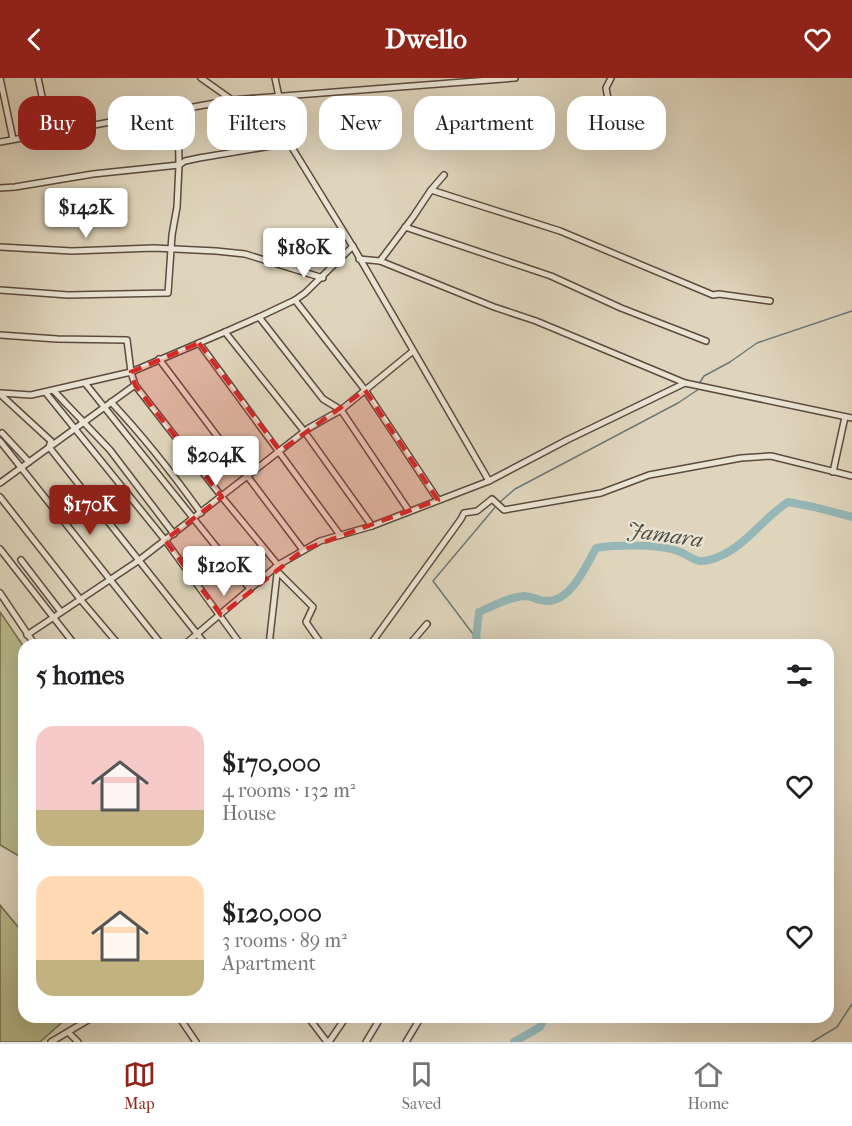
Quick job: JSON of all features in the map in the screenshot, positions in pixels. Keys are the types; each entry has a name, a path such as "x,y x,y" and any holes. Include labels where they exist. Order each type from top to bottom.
{"street":[{"path":"0,78 13,140"},
{"path":"38,78 42,96"},
{"path":"201,78 228,96"},
{"path":"275,78 279,96"},
{"path":"291,96 515,78"},
{"path":"607,96 606,88 610,78"},
{"path":"0,142 18,139"},
{"path":"0,290 68,295 168,293 177,207 179,150"},
{"path":"0,188 15,188 93,174 179,165 185,161 247,150"},
{"path":"293,150 353,246 489,481"},
{"path":"380,261 431,189 444,175"},
{"path":"431,189 560,231 713,295 770,301"},
{"path":"405,227 551,276 621,308 706,341"},
{"path":"0,393 31,395 46,393 131,372 295,300 322,278 353,246"},
{"path":"0,247 72,250 171,249 245,254 322,278"},
{"path":"359,259 380,261 484,303 536,321 685,383 849,417 833,472"},
{"path":"295,300 365,390 438,500"},
{"path":"259,317 323,399 340,410 409,511"},
{"path":"225,332 304,431 372,526"},
{"path":"0,335 127,340 135,385 278,568 313,607 306,622 318,639"},
{"path":"199,343 340,535"},
{"path":"27,635 138,561 304,431 340,410 412,351"},
{"path":"159,359 303,550"},
{"path":"85,383 250,589"},
{"path":"192,639 250,589 303,550 321,541 372,526 489,481 685,383"},
{"path":"0,483 135,385"},
{"path":"54,390 110,450 174,534"},
{"path":"0,393 51,441 49,447"},
{"path":"46,393 165,540 237,639"},
{"path":"111,402 134,427 201,513"},
{"path":"2,433 30,462"},
{"path":"0,441 157,639"},
{"path":"49,447 202,639"},
{"path":"374,639 464,513 477,511 492,499 504,510 543,504 601,493 649,475 741,458 771,456 852,476"},
{"path":"0,497 113,639"},
{"path":"0,549 70,639"},
{"path":"21,560 61,612"},
{"path":"270,639 278,568"},
{"path":"0,593 30,639"},
{"path":"414,639 427,624"},
{"path":"51,1042 69,1033 80,1023"},
{"path":"183,1023 196,1042"},
{"path":"313,1023 328,1042 342,1023"},
{"path":"366,1042 377,1023"},
{"path":"406,1042 417,1023"},
{"path":"69,1033 78,1042"}],"highlighted area":[{"path":"199,343 280,451 365,390 438,500 303,550 221,615 165,540 222,497 135,385 131,372"}],"green space":[{"path":"0,612 19,639 18,856 0,845"},
{"path":"0,905 18,927 18,1023 61,1023 40,1042 0,1042"}],"waterway":[{"path":"698,385 704,376 730,362 757,343 852,311"},
{"path":"500,502 515,489 678,403 699,389"},
{"name":"Jamara","path":"477,639 479,612 518,597 527,596 547,601 563,596 577,581 596,548 657,547 682,552 695,560 704,561 718,557 737,546 788,502 852,517"},
{"path":"476,638 433,581 497,505"},
{"path":"812,1042 837,1027 852,1004"},
{"name":"Jamara","path":"514,1042 540,1027 542,1023"}]}
